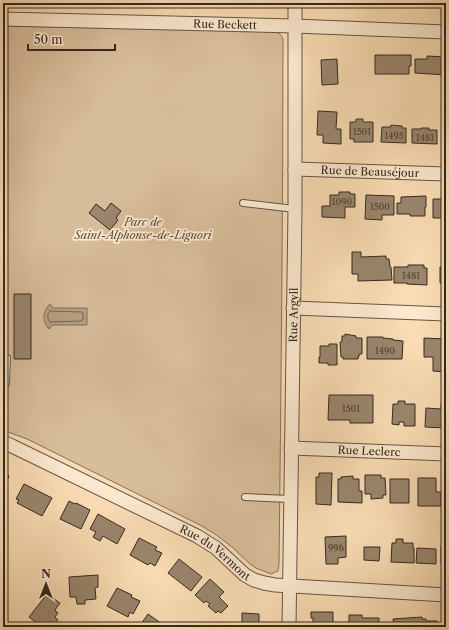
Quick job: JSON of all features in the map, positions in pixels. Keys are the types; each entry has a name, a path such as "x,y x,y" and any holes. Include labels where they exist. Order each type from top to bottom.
{"street":[{"name":"Rue Argyll","path":"289,627 295,209 295,3"},
{"name":"Rue Beckett","path":"3,19 294,26 446,32"},
{"name":"Rue de Beauséjour","path":"295,169 446,174"},
{"path":"294,308 446,314"},
{"name":"Rue du Vermont","path":"3,442 197,536 216,548 240,570 254,580 264,583 290,586 446,595"},
{"name":"Rue Leclerc","path":"291,448 446,454"}],"lane":[{"path":"244,203 295,209"},
{"path":"3,388 6,383 7,358"},
{"path":"245,497 290,499"}],"green space":[{"name":"Parc de Saint-Alphonse-de-Liguori","path":"3,26 272,31 276,32 282,37 282,302 278,571 271,574 256,568 232,547 200,525 27,439 3,430"}],"water":[{"path":"50,304 53,308 87,308 87,325 53,325 49,329 44,320 44,313"}],"building":[{"path":"375,55 411,55 409,74 375,74"},
{"path":"427,56 446,57 446,75 415,73 415,59 427,59"},
{"path":"337,59 338,84 322,85 321,60"},
{"path":"318,111 337,112 336,129 341,129 341,144 323,143 323,135 317,135"},
{"path":"356,119 363,119 363,122 373,122 373,142 354,142 354,139 350,139 350,122 356,122"},
{"path":"391,125 406,128 406,143 381,142 382,127 391,127"},
{"path":"444,125 446,126 446,145 444,145"},
{"path":"421,128 437,130 437,144 412,143 412,129"},
{"path":"339,192 350,192 350,194 355,194 355,207 345,207 345,218 322,217 322,206 330,206 330,195 339,195"},
{"path":"366,195 394,196 394,215 382,215 382,220 365,219"},
{"path":"426,196 425,216 397,214 397,203 401,203 401,197"},
{"path":"433,199 446,199 446,221 442,221 442,218 433,218"},
{"path":"111,203 121,211 116,218 118,220 110,230 89,213 96,204 105,211"},
{"path":"352,252 361,252 361,257 386,256 386,259 389,259 391,267 392,280 358,281 358,274 352,274"},
{"path":"408,265 424,265 424,268 427,268 427,285 394,283 394,267 408,267"},
{"path":"440,267 446,267 446,283 440,283"},
{"path":"14,294 31,294 31,359 14,359"},
{"path":"345,334 356,336 356,338 362,338 362,354 359,354 358,359 343,359 343,357 341,357 340,342 342,342 342,336 345,336"},
{"path":"367,337 383,337 403,341 402,359 367,359"},
{"path":"424,338 446,339 446,372 433,371 433,357 424,357"},
{"path":"329,344 337,344 337,365 319,363 320,346 329,346"},
{"path":"329,395 373,395 373,423 350,423 350,420 328,420"},
{"path":"398,401 405,401 405,404 415,404 415,426 404,426 404,422 399,422 399,425 392,424 393,404 398,404"},
{"path":"441,404 446,404 446,428 425,427 426,408 441,409"},
{"path":"3,473 9,476 3,489"},
{"path":"319,473 332,473 331,505 316,504 316,477 319,477"},
{"path":"365,475 381,475 381,478 385,478 386,495 383,495 383,498 371,499 371,494 365,494"},
{"path":"353,476 353,479 359,479 359,491 362,491 362,503 338,502 338,479 341,479 341,477"},
{"path":"418,478 436,478 436,492 441,492 441,506 418,506"},
{"path":"390,479 409,479 409,503 390,503"},
{"path":"24,484 52,498 42,516 17,503 19,500 16,499"},
{"path":"69,501 90,510 81,529 60,519"},
{"path":"98,514 125,529 117,544 103,536 100,541 93,537 96,532 90,529"},
{"path":"346,536 346,557 338,558 338,564 326,564 325,537"},
{"path":"139,538 157,547 155,550 162,553 155,566 150,563 148,565 130,555"},
{"path":"396,539 403,539 403,543 413,543 414,563 391,562 392,543 396,543"},
{"path":"441,546 446,546 446,564 441,564"},
{"path":"364,547 380,547 379,561 364,560"},
{"path":"417,548 436,549 436,564 416,563"},
{"path":"179,559 202,577 191,591 168,573"},
{"path":"98,575 98,587 95,588 96,599 85,600 85,604 77,604 76,597 70,597 69,577"},
{"path":"210,579 224,592 219,597 228,606 221,613 218,611 216,613 208,606 210,604 206,601 204,603 195,595"},
{"path":"117,588 132,595 131,597 140,601 133,614 130,612 128,617 107,606"},
{"path":"47,594 60,603 55,610 58,613 55,617 58,620 53,627 49,624 47,627 42,627 29,617"},
{"path":"311,612 333,612 333,627 311,627 313,618 311,618"},
{"path":"242,613 259,614 259,623 261,623 261,627 238,627 238,623 242,623"},
{"path":"148,614 165,626 139,627"},
{"path":"349,615 362,615 362,618 379,618 379,627 347,627"},
{"path":"422,617 422,619 426,619 426,621 437,621 437,627 394,627 393,619"}]}
